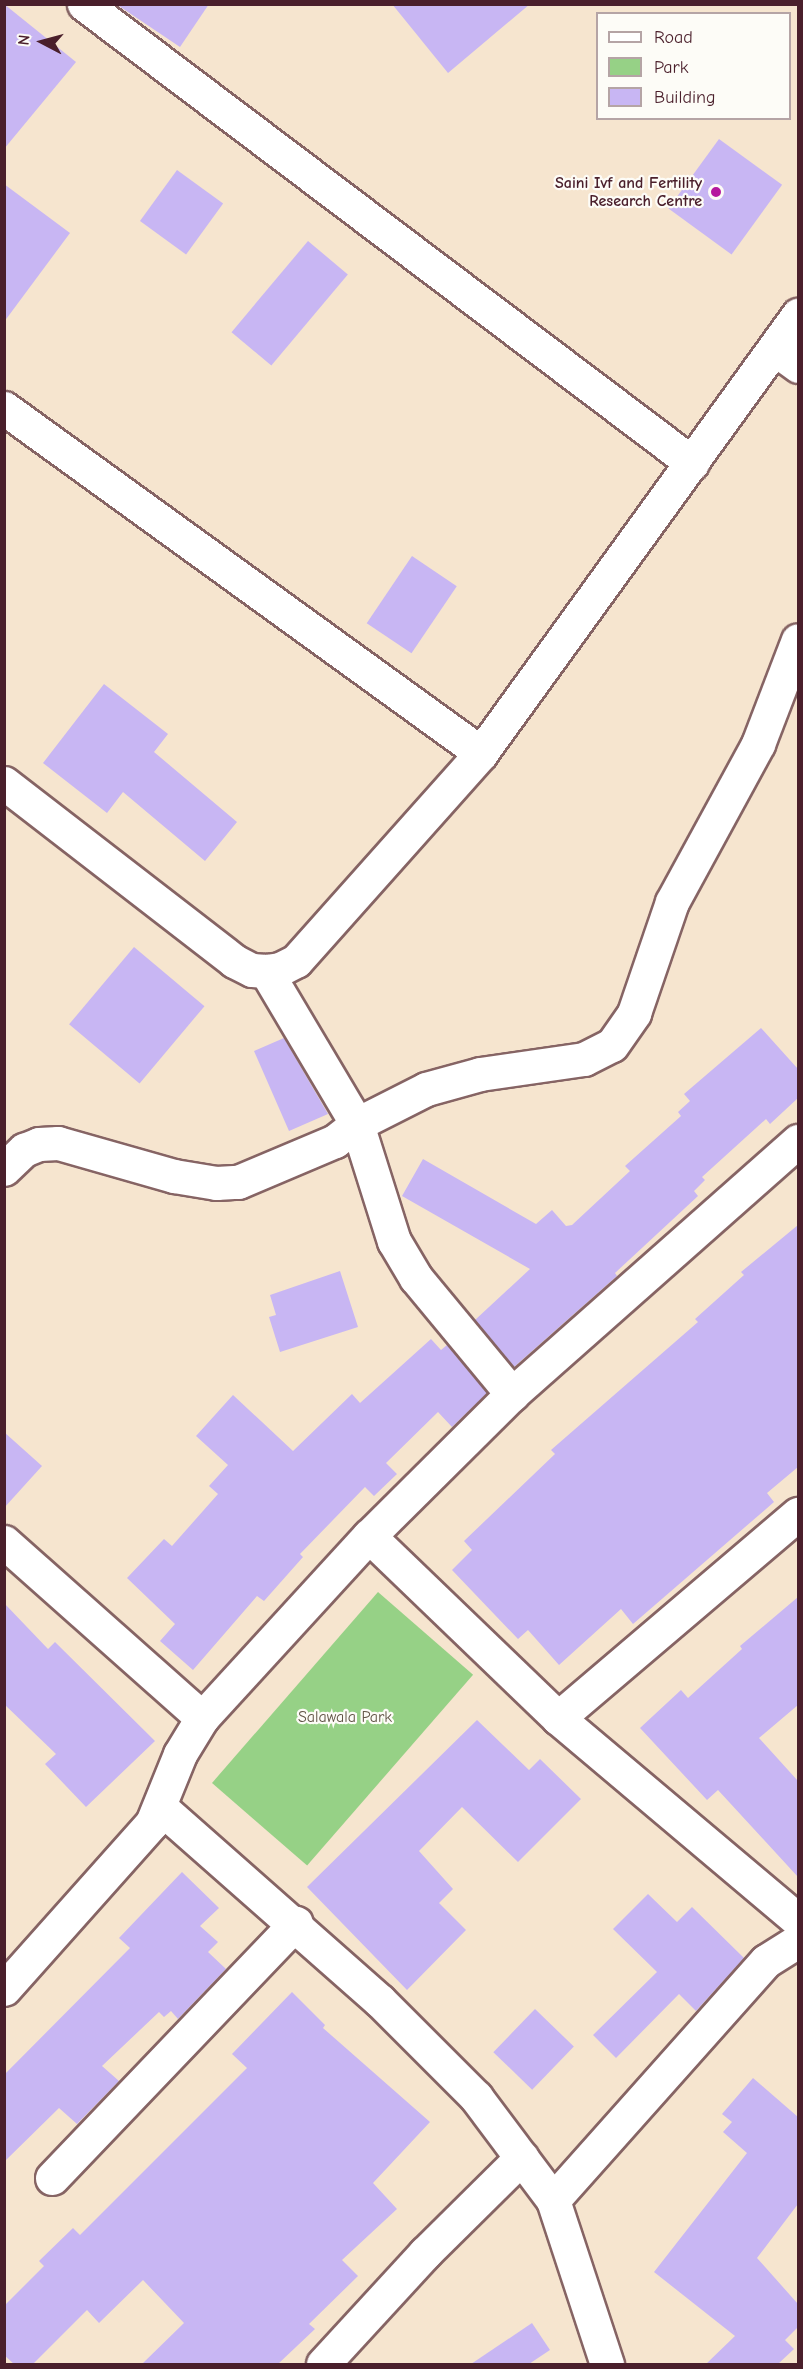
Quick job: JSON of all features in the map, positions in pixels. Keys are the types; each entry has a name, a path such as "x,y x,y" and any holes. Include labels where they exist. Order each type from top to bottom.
{"street":[{"path":"84,4 692,463"},
{"path":"4,783 234,961 252,970 266,971 280,969 296,961 481,753 692,463 787,358 798,315"},
{"path":"4,408 481,753"},
{"path":"4,1169 24,1150 39,1144 58,1143 174,1176 216,1184 238,1182 335,1141 357,1124 426,1089 480,1074 584,1059 612,1045 634,1013 672,902 758,744 798,640"},
{"path":"266,971 357,1124 394,1241 416,1278 512,1394"},
{"path":"4,1989 142,1834 160,1808 180,1754 202,1718 369,1536 512,1394 798,1141"},
{"path":"558,1718 798,1514"},
{"path":"369,1536 558,1718 798,1920"},
{"path":"4,1542 202,1718"},
{"path":"160,1808 296,1923 428,2047 476,2097 553,2200 607,2364"},
{"path":"52,2178 296,1923"},
{"path":"553,2200 766,1961 798,1941"},
{"path":"323,2364 424,2253 522,2157"}],"green space":[{"name":"Salawala Park","path":"378,1592 473,1675 307,1866 212,1783"}],"building":[{"path":"4,4 76,62 4,149"},
{"path":"116,4 209,4 180,47"},
{"path":"392,4 530,4 448,73"},
{"path":"719,139 782,185 732,254 668,209"},
{"path":"177,170 223,204 186,254 140,221"},
{"path":"4,184 70,233 4,322"},
{"path":"308,241 348,274 271,366 232,332"},
{"path":"412,556 457,586 411,653 367,623"},
{"path":"104,684 168,734 154,752 237,822 205,861 123,792 107,813 43,763"},
{"path":"134,947 204,1006 140,1084 69,1024"},
{"path":"761,1028 798,1069 798,1098 770,1124 766,1119 702,1177 705,1180 694,1191 698,1196 615,1273 617,1276 514,1367 475,1320 530,1269 402,1196 423,1159 536,1224 552,1210 566,1226 572,1225 630,1171 625,1166 681,1116 678,1112 690,1101 684,1094"},
{"path":"284,1038 328,1114 289,1131 254,1051"},
{"path":"798,1225 798,1467 767,1493 774,1502 633,1624 621,1609 559,1665 528,1630 518,1639 452,1570 472,1550 464,1541 555,1454 551,1450 698,1322 695,1319 744,1275 741,1272"},
{"path":"340,1271 358,1327 280,1352 269,1317 276,1315 270,1295"},
{"path":"431,1339 441,1350 447,1345 487,1393 452,1427 438,1412 386,1463 397,1474 374,1496 365,1487 300,1554 303,1557 264,1601 257,1596 193,1670 160,1641 175,1624 127,1578 164,1539 172,1546 218,1494 209,1486 228,1465 196,1436 233,1395 293,1451 352,1394 360,1403"},
{"path":"4,1432 42,1466 4,1508"},
{"path":"798,1597 798,1705 759,1738 798,1781 798,1877 718,1790 707,1800 640,1728 681,1690 688,1698 742,1649 740,1646"},
{"path":"4,1603 48,1649 55,1642 155,1741 86,1807 45,1764 56,1754 4,1704"},
{"path":"477,1720 529,1770 540,1759 581,1799 518,1862 462,1807 419,1851 453,1889 439,1903 466,1930 407,1990 307,1887"},
{"path":"182,1872 219,1908 200,1926 218,1942 208,1952 226,1969 178,2019 171,2011 164,2017 159,2012 102,2066 119,2081 77,2124 59,2108 4,2162 4,2075 130,1948 119,1938"},
{"path":"648,1894 677,1922 692,1907 744,1958 696,2011 679,1994 616,2058 593,2035 657,1972 613,1929"},
{"path":"292,1992 325,2025 323,2028 430,2122 373,2183 397,2209 342,2260 358,2276 309,2324 315,2329 278,2364 142,2364 184,2323 143,2280 99,2323 87,2310 33,2364 14,2364 4,2355 4,2306 44,2266 39,2261 73,2228 80,2235 247,2068 232,2054"},
{"path":"535,2009 574,2047 532,2090 493,2052"},
{"path":"753,2078 798,2117 798,2204 757,2258 798,2304 798,2327 785,2340 794,2349 778,2364 706,2364 735,2336 654,2272 747,2153 723,2132 732,2122 722,2114"},
{"path":"532,2323 550,2350 529,2364 471,2364"}],"place":[{"name":"Saini Ivf and Fertility Research Centre","path":"716,192"}]}
